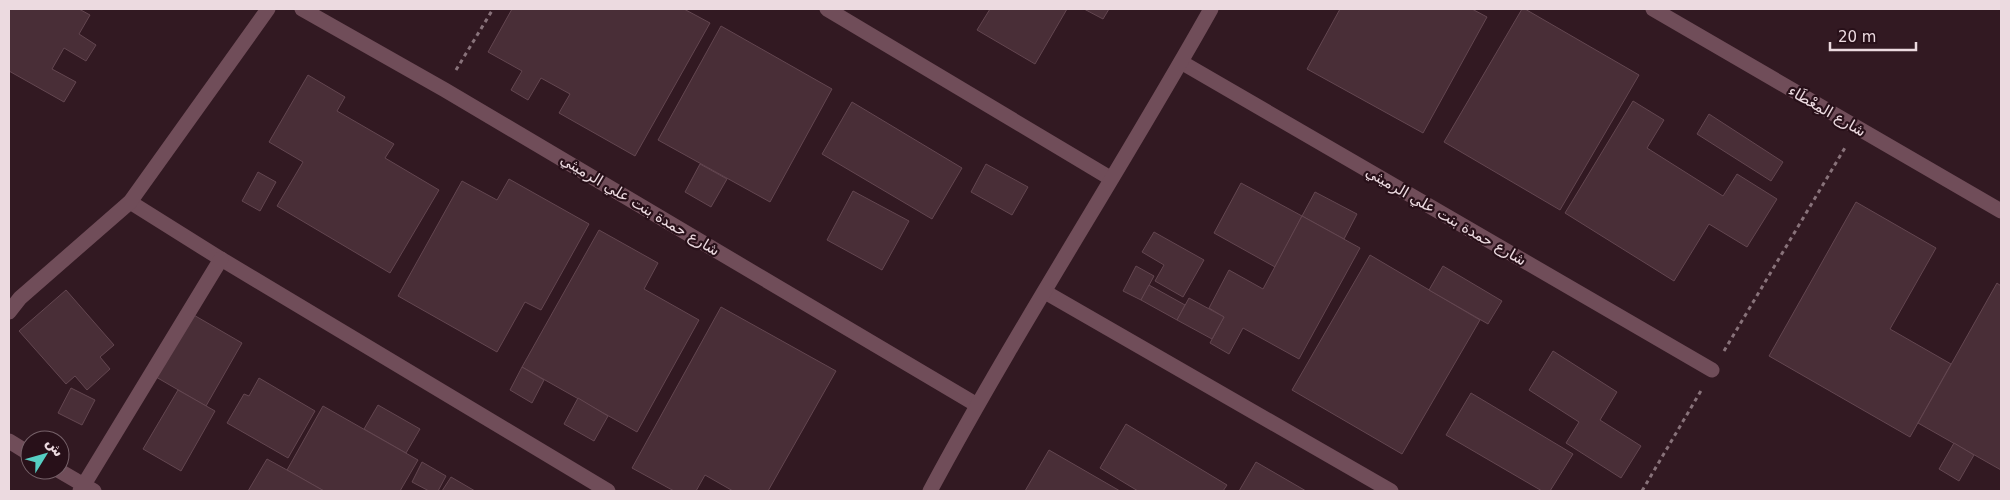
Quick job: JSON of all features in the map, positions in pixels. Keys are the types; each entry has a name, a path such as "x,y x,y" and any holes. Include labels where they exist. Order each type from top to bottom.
{"street":[{"path":"9,312 20,298 130,202 268,9"},
{"name":"شارع حمدة بنت علي الرميثي","path":"302,9 445,90 976,404"},
{"path":"826,9 1110,178"},
{"path":"930,491 976,404 1045,292 1110,178 1181,62 1210,9"},
{"name":"شارع المِعْطَاء","path":"1653,9 2001,211"},
{"name":"شارع حمدة بنت علي الرميثي","path":"1181,62 1712,370"},
{"path":"130,202 221,259 608,491"},
{"path":"70,478 86,489 221,259"},
{"path":"1045,292 1391,491"},
{"path":"9,441 20,448"}],"path":[{"path":"445,90 493,9"},
{"path":"1642,491 1857,128"}],"building":[{"path":"9,9 79,9 90,15 79,34 96,45 86,61 64,48 52,69 76,82 64,102 9,71"},
{"path":"512,9 684,9 710,23 635,156 559,113 570,94 541,78 528,100 511,90 522,71 488,52"},
{"path":"990,9 1067,9 1035,64 977,30"},
{"path":"1084,9 1109,9 1103,19"},
{"path":"1340,9 1472,9 1487,17 1423,133 1307,69"},
{"path":"1522,9 1639,75 1560,210 1444,142"},
{"path":"721,26 832,89 770,202 658,140"},
{"path":"308,75 345,97 337,111 394,144 385,158 439,190 390,273 277,206 303,162 269,142"},
{"path":"1633,101 1664,120 1647,148 1723,196 1737,174 1777,199 1747,247 1709,224 1674,281 1565,213"},
{"path":"852,102 962,168 932,219 822,154"},
{"path":"1709,114 1783,162 1771,181 1697,134"},
{"path":"700,164 727,179 711,207 685,192"},
{"path":"986,164 1028,187 1012,215 971,192"},
{"path":"258,172 276,182 260,211 242,201"},
{"path":"509,179 589,224 541,310 525,302 497,352 398,296 462,181 497,200"},
{"path":"1241,183 1302,216 1275,267 1214,233"},
{"path":"853,191 909,221 882,270 827,240"},
{"path":"1315,192 1357,214 1344,239 1302,216"},
{"path":"1856,202 1936,248 1890,329 1951,364 1910,437 1769,356"},
{"path":"1302,216 1360,248 1299,359 1243,328 1229,354 1210,343 1224,317 1209,308 1229,270 1263,289"},
{"path":"599,230 658,263 644,289 699,320 637,432 522,367"},
{"path":"1154,232 1204,260 1183,297 1155,281 1164,265 1142,252"},
{"path":"1370,255 1480,320 1402,454 1292,390"},
{"path":"1136,266 1154,276 1141,300 1123,291"},
{"path":"1443,266 1502,301 1488,324 1429,290"},
{"path":"1997,283 2001,286 2001,470 1918,423"},
{"path":"1149,285 1185,305 1177,320 1141,300"},
{"path":"66,290 114,345 100,357 110,369 87,390 75,376 66,384 19,331"},
{"path":"1189,298 1224,317 1212,339 1177,320"},
{"path":"721,307 836,371 768,491 733,491 705,475 696,491 674,491 632,468"},
{"path":"192,314 242,343 206,406 156,377"},
{"path":"1553,351 1617,392 1600,420 1641,446 1621,478 1566,443 1579,422 1529,390"},
{"path":"522,367 544,380 532,403 510,390"},
{"path":"259,378 315,411 288,458 227,423 244,394 249,396"},
{"path":"71,388 95,400 82,425 58,413"},
{"path":"178,390 215,411 181,471 143,449"},
{"path":"1471,393 1573,454 1550,491 1542,491 1446,435"},
{"path":"578,398 608,416 594,441 564,424"},
{"path":"378,405 420,429 406,453 364,429"},
{"path":"323,406 418,460 400,491 324,491 287,470"},
{"path":"1126,424 1227,485 1223,491 1138,491 1100,468"},
{"path":"1954,443 1974,455 1959,481 1939,469"},
{"path":"1049,450 1120,491 1025,491"},
{"path":"267,459 287,470 324,491 248,491"},
{"path":"422,462 446,476 438,491 429,491 412,482"},
{"path":"1256,462 1306,491 1239,491"},
{"path":"451,477 475,491 442,491"}]}
